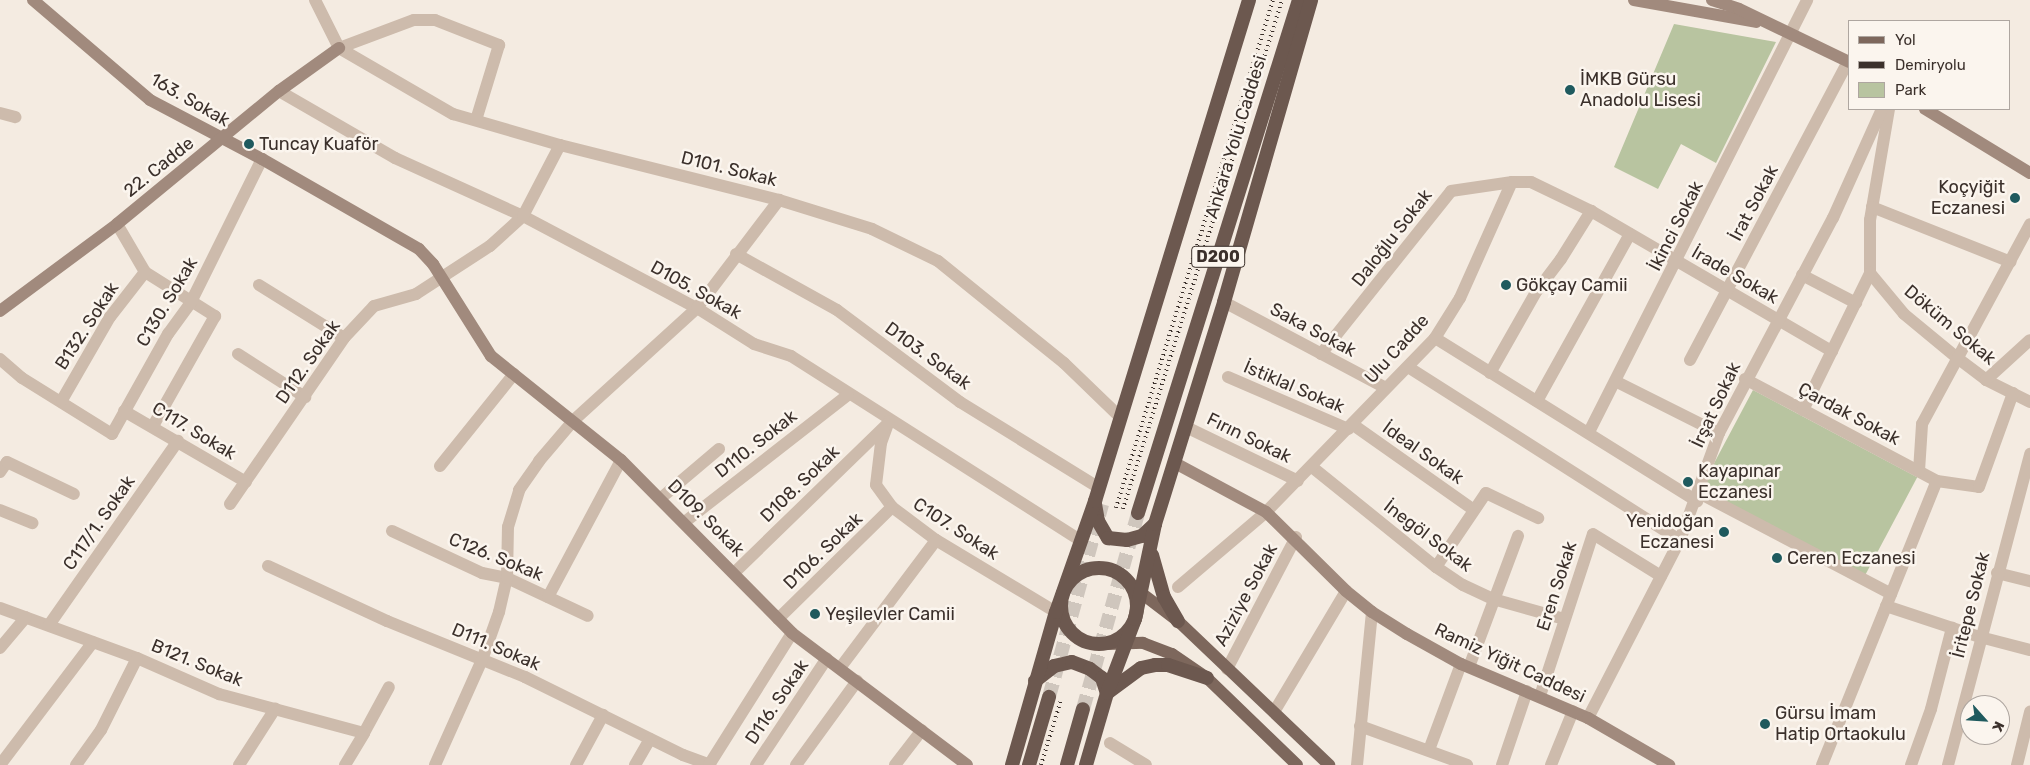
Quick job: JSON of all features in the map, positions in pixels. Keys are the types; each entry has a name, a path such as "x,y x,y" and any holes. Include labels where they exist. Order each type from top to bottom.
{"highway":[{"path":"1012,765 1056,612 1081,541 1099,498 1120,417 1249,0"},
{"name":"Ankara Yolu Caddesi","path":"1099,498 1258,0"},
{"name":"Ankara Yolu Caddesi","path":"1138,513 1299,0"},
{"path":"1086,765 1107,692 1135,619 1138,608 1138,589 1155,524 1224,302 1311,0"},
{"path":"1099,498 1098,521 1108,538 1127,540 1142,536 1155,524"},
{"path":"1150,549 1164,597 1178,621"},
{"path":"1135,619 1124,635 1107,644 1084,641 1067,627 1060,605 1062,594 1075,575 1095,567 1116,571 1138,589"},
{"path":"1035,680 1054,666 1072,662 1090,669 1102,678 1107,692"},
{"path":"1107,692 1140,668 1155,665 1168,665 1207,678"},
{"path":"1029,765 1049,697"},
{"path":"1067,765 1083,709"}],"main road":[{"name":"163. Sokak","path":"33,0 150,100 262,159 419,249 433,264 440,278"},
{"path":"1634,0 1771,24"},
{"path":"1712,0 1791,33 1848,62"},
{"name":"22. Cadde","path":"0,311 117,224 279,91 339,48"},
{"path":"1927,110 2030,173"},
{"name":"D109. Sokak","path":"440,278 491,356 574,420 621,460 686,522 792,632 967,765"},
{"name":"Ramiz Yiğit Caddesi","path":"1175,463 1266,512 1296,537 1346,590 1372,612 1465,665 1588,718 1669,765"},
{"path":"1138,589 1178,621 1329,765"},
{"path":"1107,644 1143,643 1172,654 1207,678 1297,765"}],"street":[{"path":"315,0 339,48 414,20 435,20 499,45 476,120"},
{"name":"İkinci Sokak","path":"1590,432 1678,262 1807,0"},
{"name":"D101. Sokak","path":"339,48 454,114 560,145 779,200 872,229 938,261 1064,363 1120,417"},
{"name":"İrat Sokak","path":"1690,360 1848,64"},
{"name":"D105. Sokak","path":"279,91 395,158 523,216 697,308 754,344 792,356 890,421 1081,541"},
{"name":"İrşat Sokak","path":"1588,718 1680,540 1698,497 1718,433 1745,379 1833,218 1882,110"},
{"path":"1803,410 1870,273 1872,207 1889,110"},
{"path":"0,113 15,117"},
{"name":"D112. Sokak","path":"230,504 344,338 374,306 416,294 490,246 523,216 560,145"},
{"name":"C130. Sokak","path":"62,400 112,434 168,334 191,302 262,159"},
{"name":"İrade Sokak","path":"1512,182 1531,182 1591,211 1832,351"},
{"name":"Ulu Cadde","path":"1178,587 1266,512 1298,481 1435,338 1460,298 1512,182"},
{"name":"Daloğlu Sokak","path":"1321,354 1451,190 1512,182"},
{"path":"435,765 482,660 499,612 507,578 508,527 519,490 539,460 574,420 697,308 736,254 779,200"},
{"path":"1872,207 2011,262"},
{"path":"1490,373 1536,292 1562,259 1591,211"},
{"path":"117,224 144,272 215,316 153,426"},
{"path":"1919,471 1922,424 2030,224"},
{"path":"1537,401 1630,234"},
{"name":"D103. Sokak","path":"736,254 837,310 960,402 1099,498"},
{"name":"B132. Sokak","path":"62,400 110,318 144,272"},
{"name":"Döküm Sokak","path":"1870,273 1904,314 1956,358 1986,380 2030,402"},
{"path":"1802,275 1856,302"},
{"path":"259,285 344,338"},
{"name":"Saka Sokak","path":"1224,302 1386,388"},
{"path":"1435,338 1698,497 1889,600 1952,628 1980,638 2030,650"},
{"path":"1986,380 2030,340"},
{"path":"238,354 305,397"},
{"path":"0,359 22,378 62,400"},
{"path":"1408,367 1680,540"},
{"path":"440,466 514,374"},
{"name":"İstiklal Sokak","path":"1228,377 1350,426"},
{"name":"Çardak Sokak","path":"1745,379 1937,480 1979,486 2013,394"},
{"path":"1617,382 1718,433"},
{"name":"D110. Sokak","path":"686,522 848,394"},
{"name":"C117. Sokak","path":"124,411 153,426 246,482"},
{"name":"C107. Sokak","path":"890,421 881,443 876,485 892,507 936,540 1056,612"},
{"name":"D108. Sokak","path":"735,572 890,421"},
{"name":"İdeal Sokak","path":"1350,426 1474,510"},
{"name":"Fırın Sokak","path":"1186,427 1298,481"},
{"name":"C117/1. Sokak","path":"49,625 178,441"},
{"path":"661,498 720,449"},
{"name":"İritepe Sokak","path":"1948,765 1965,706 1997,573 2030,454"},
{"path":"548,597 621,460"},
{"path":"0,472 7,462 74,494"},
{"name":"İnegöl Sokak","path":"1312,467 1436,567 1463,585 1493,599 1564,619"},
{"path":"1822,765 1937,480"},
{"path":"1436,567 1486,493 1538,518"},
{"name":"D106. Sokak","path":"778,619 892,507"},
{"path":"0,510 32,523"},
{"name":"C126. Sokak","path":"392,531 482,573 507,578 588,616"},
{"name":"Eren Sokak","path":"1540,696 1593,534 1661,576"},
{"path":"1429,750 1518,536"},
{"name":"Aziziye Sokak","path":"1227,669 1296,537"},
{"path":"840,668 936,540"},
{"name":"D111. Sokak","path":"268,566 482,660 709,765"},
{"path":"1997,573 2030,581"},
{"path":"1274,712 1346,590"},
{"name":"B121. Sokak","path":"0,608 137,658 219,694 364,732"},
{"path":"1357,765 1372,612"},
{"path":"0,648 26,617"},
{"path":"1911,765 1931,708 1952,628"},
{"path":"709,765 792,632"},
{"path":"0,765 93,642"},
{"path":"76,765 101,730 137,658"},
{"name":"D116. Sokak","path":"756,765 827,658"},
{"path":"796,765 857,681"},
{"path":"345,765 389,687"},
{"path":"1502,765 1527,691"},
{"path":"239,765 275,709"},
{"path":"1551,765 1573,711"},
{"path":"576,765 603,715"},
{"path":"2017,765 2029,719"},
{"path":"1360,726 1467,765"},
{"path":"895,765 922,730"},
{"path":"635,765 650,739"},
{"path":"1110,743 1146,765"}],"green space":[{"path":"1674,24 1776,42 1716,163 1681,144 1658,189 1614,167"},
{"path":"1753,390 1917,477 1865,575 1701,488"}],"tunnel":[{"path":"1049,697 1102,504"},
{"path":"1083,709 1138,513"}],"railway":[{"path":"1116,508 1273,0"},
{"path":"1123,509 1282,0"},
{"path":"1041,765 1061,700"}],"place":[{"name":"İMKB Gürsu Anadolu Lisesi","path":"1570,90"},
{"name":"Tuncay Kuaför","path":"249,144"},
{"name":"Koçyiğit Eczanesi","path":"2015,198"},
{"name":"Gökçay Camii","path":"1506,285"},
{"name":"Kayapınar Eczanesi","path":"1688,482"},
{"name":"Yenidoğan Eczanesi","path":"1724,532"},
{"name":"Ceren Eczanesi","path":"1777,558"},
{"name":"Yeşilevler Camii","path":"815,614"},
{"name":"Gürsu İmam Hatip Ortaokulu","path":"1765,724"}]}
